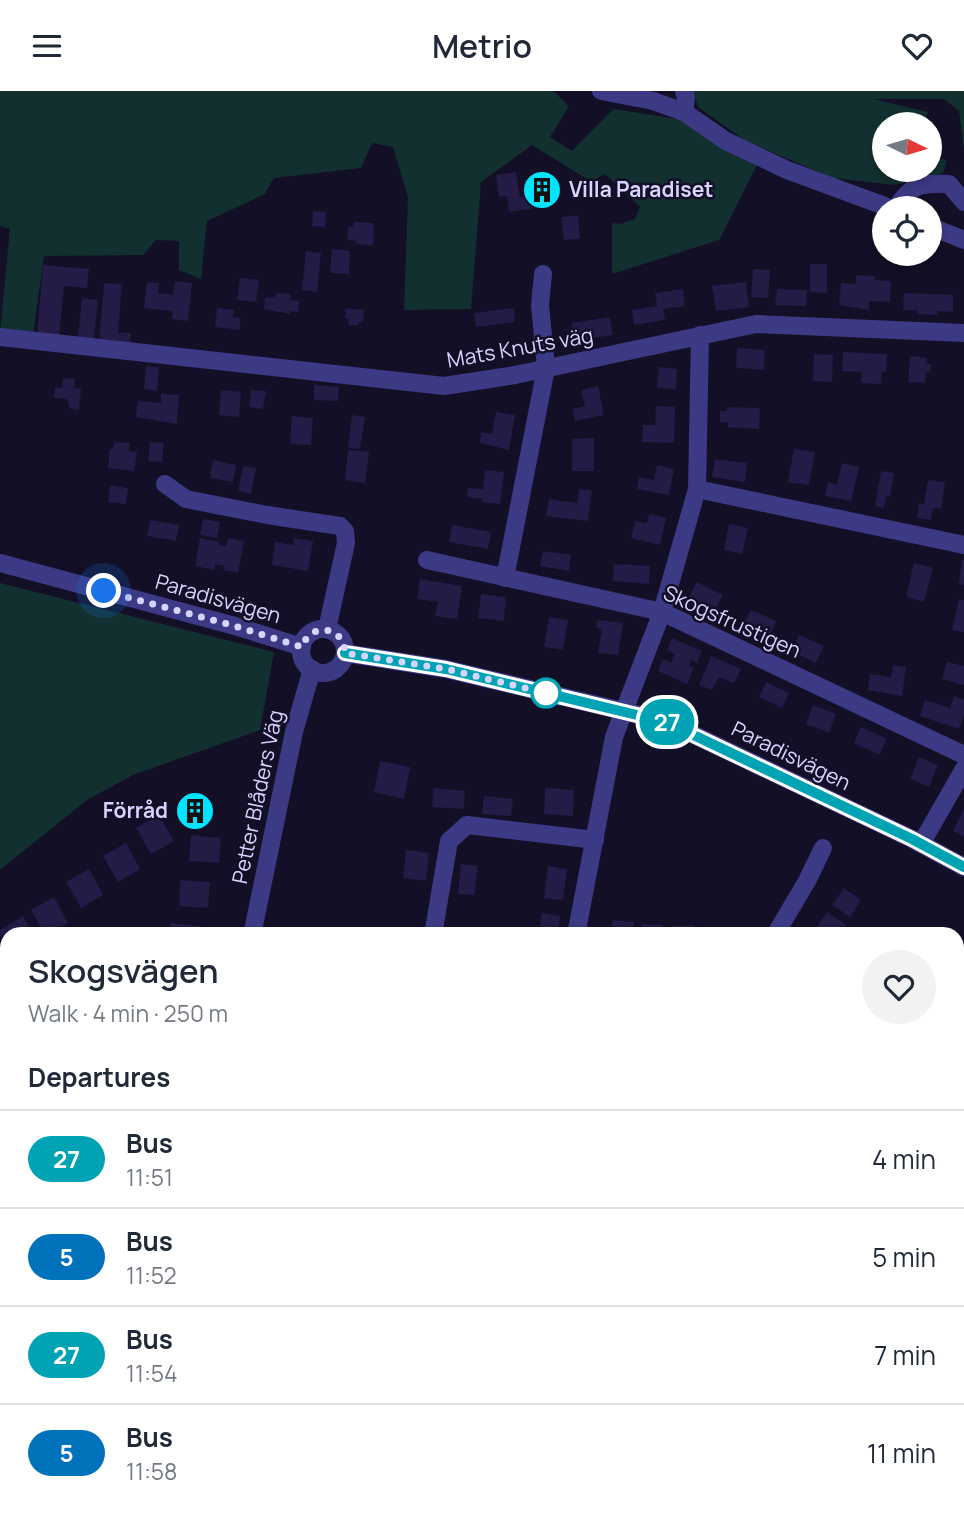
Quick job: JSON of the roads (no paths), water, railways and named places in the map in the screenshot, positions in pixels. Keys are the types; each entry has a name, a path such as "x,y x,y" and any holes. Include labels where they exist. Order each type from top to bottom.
{"street":[{"path":"601,91 653,101 684,112 726,141 787,170 872,201"},
{"path":"684,91 684,112"},
{"path":"904,196 906,192 926,183 949,184 964,202"},
{"path":"942,231 964,240"},
{"path":"505,578 546,368 540,305 543,274"},
{"name":"Mats Knuts väg","path":"0,337 444,386 546,368 756,324 964,333"},
{"path":"578,927 614,737 662,612 697,489 700,335"},
{"path":"165,484 186,499 340,526 345,531 346,543 327,629"},
{"path":"697,489 964,545"},
{"name":"Skogsfrustigen","path":"427,560 662,612 964,755"},
{"name":"Paradisvägen","path":"0,563 235,626 302,647"},
{"path":"327,629 339,635 345,646 345,653 343,660 333,670 318,672 303,660 302,647 308,635 327,629"},
{"name":"Paradisvägen","path":"345,653 446,669 666,722 964,867"},
{"name":"Petter Blåders Väg","path":"254,927 293,732 312,669"},
{"path":"921,844 964,769"},
{"path":"434,927 449,841 467,825 595,840"},
{"path":"780,927 823,848"}],"place":[{"name":"Villa Paradiset","path":"542,190"},
{"name":"Förråd","path":"195,811"}]}
